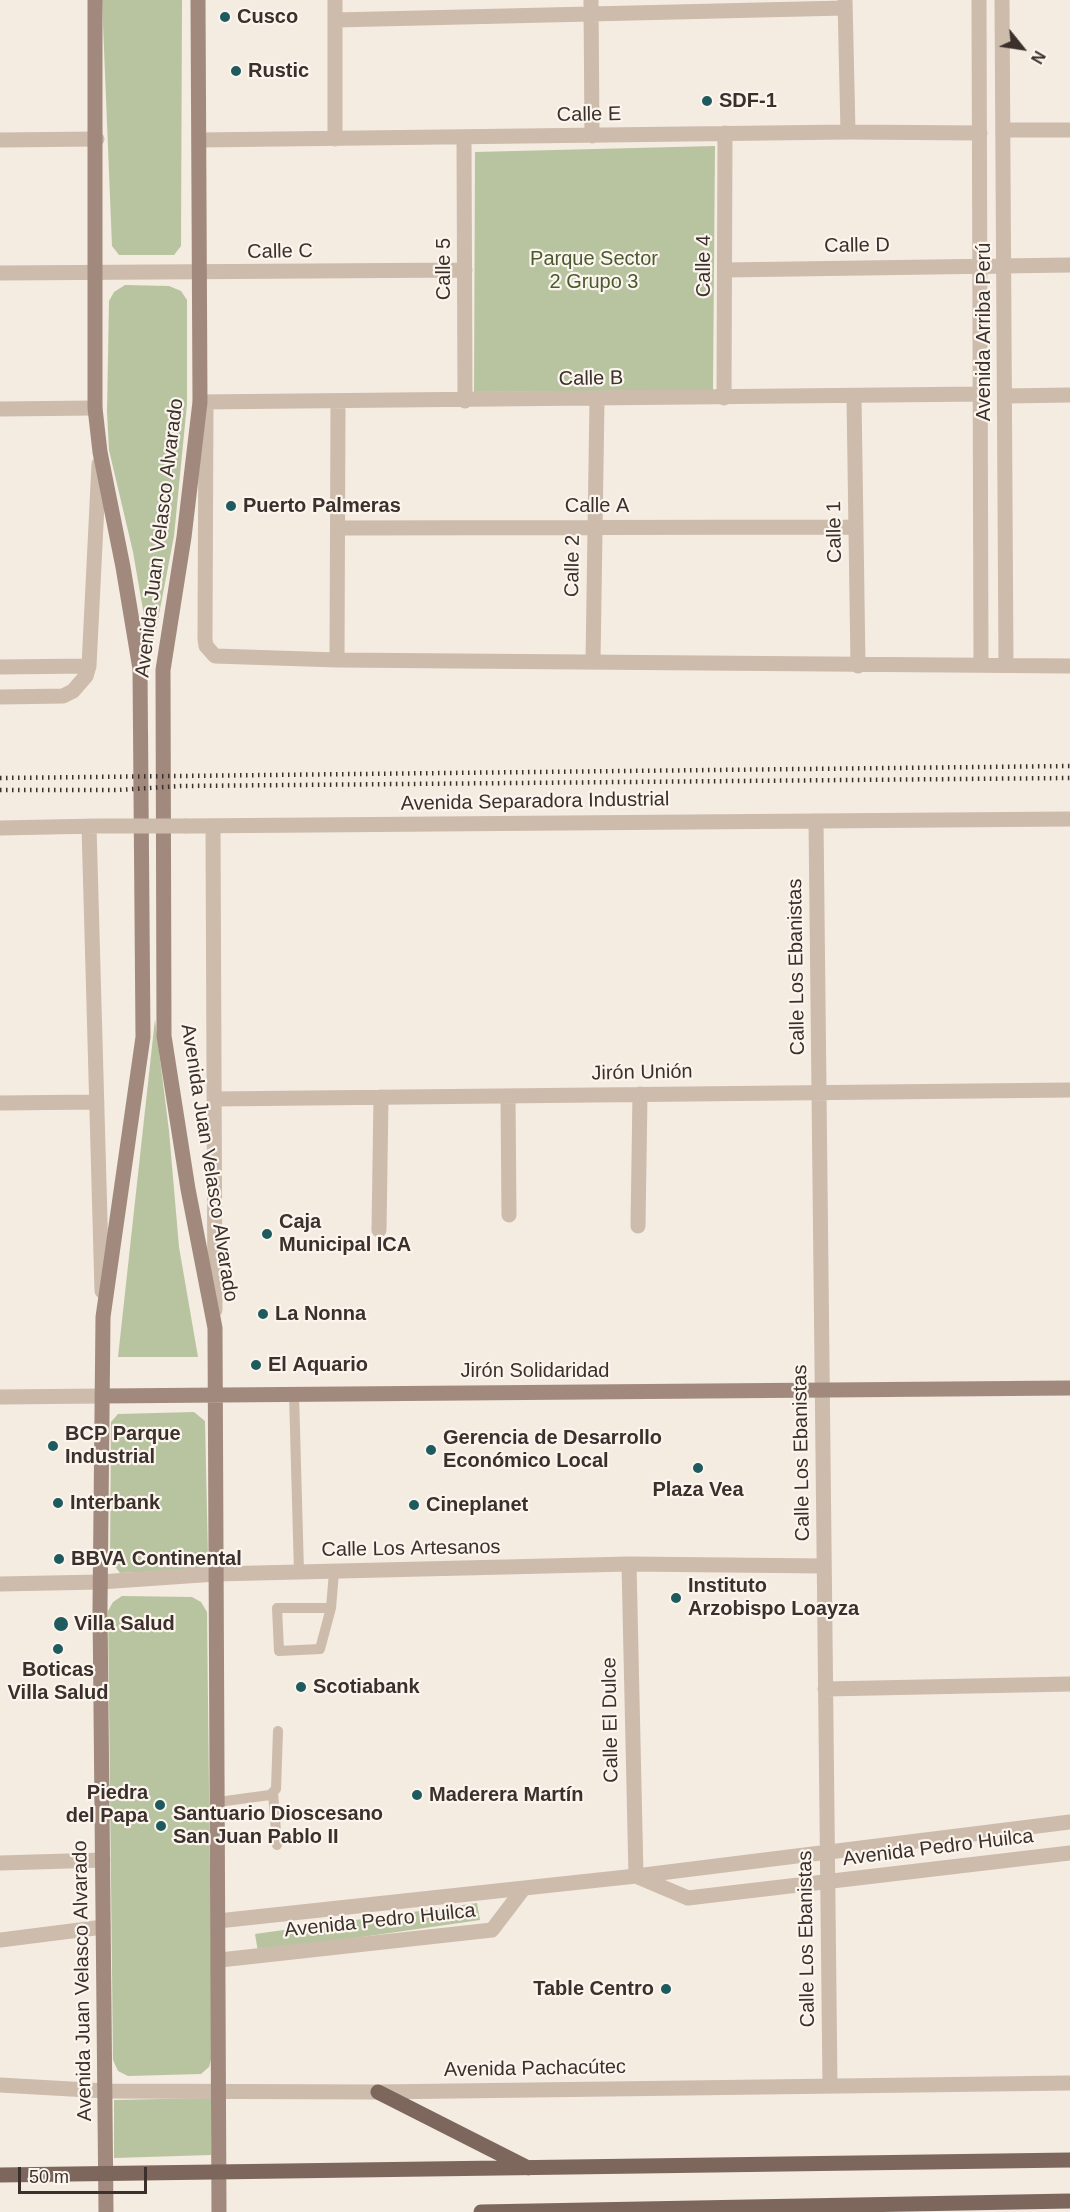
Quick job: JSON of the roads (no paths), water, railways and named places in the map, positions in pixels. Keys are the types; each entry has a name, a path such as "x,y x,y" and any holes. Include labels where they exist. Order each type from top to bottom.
{"main road":[{"name":"Avenida Juan Velasco Alvarado","path":"95,0 97,140 95,408 100,453 123,567 140,669 143,1025 132,1122 103,1317 100,1582 106,2212"},
{"name":"Avenida Juan Velasco Alvarado","path":"198,0 199,274 203,402 163,670 164,1036 188,1189 215,1328 220,1960 219,2212"},
{"name":"Jirón Solidaridad","path":"102,1396 1070,1388"},
{"path":"378,2092 531,2169"},
{"path":"0,2175 218,2174 1070,2160"},
{"path":"481,2212 1070,2201"}],"street":[{"path":"335,0 335,139"},
{"name":"Avenida Arriba Perú","path":"979,0 980,133 1005,396 1006,664"},
{"name":"Avenida Arriba Perú","path":"981,663 982,394 1004,130 1002,0"},
{"path":"335,20 591,7 845,4 848,132"},
{"path":"591,7 592,135"},
{"path":"1004,130 1070,130"},
{"name":"Calle E","path":"198,140 725,133 980,133"},
{"name":"Calle 4","path":"724,398 725,133"},
{"name":"Calle 5","path":"464,137 465,401"},
{"path":"0,140 97,140"},
{"path":"991,265 1070,265"},
{"name":"Calle D","path":"725,270 991,265"},
{"name":"Calle C","path":"96,272 199,274 465,270"},
{"path":"0,273 96,272"},
{"name":"Calle B","path":"203,402 338,403 982,394"},
{"path":"1005,396 1070,395"},
{"name":"Calle 1","path":"854,396 858,666"},
{"name":"Calle 2","path":"593,662 597,400"},
{"name":"Avenida Juan Velasco Alvarado","path":"203,402 205,639 211,654 229,658 336,660"},
{"path":"338,403 336,660 858,666 981,663 1070,666"},
{"path":"0,409 95,408"},
{"name":"Avenida Juan Velasco Alvarado","path":"89,666 100,453"},
{"name":"Calle A","path":"338,528 855,527"},
{"path":"0,667 89,666 81,683 63,696 0,697"},
{"name":"Avenida Separadora Industrial","path":"0,828 1070,819"},
{"name":"Calle Los Ebanistas","path":"816,820 830,2086"},
{"name":"Avenida Juan Velasco Alvarado","path":"95,826 97,1102 103,1317"},
{"name":"Avenida Juan Velasco Alvarado","path":"213,826 215,1328"},
{"name":"Jirón Unión","path":"214,1099 1070,1090"},
{"path":"638,1226 640,1094"},
{"path":"508,1096 509,1215"},
{"path":"379,1230 381,1097"},
{"path":"0,1103 97,1102"},
{"name":"Jirón Solidaridad","path":"0,1397 102,1396"},
{"name":"Calle Los Artesanos","path":"0,1584 100,1582 216,1574 629,1564 824,1566"},
{"name":"Calle El Dulce","path":"629,1564 636,1876"},
{"path":"825,1689 1070,1684"},
{"path":"218,1921 636,1876 1070,1822"},
{"name":"Avenida Pedro Huilca","path":"636,1876 688,1898 1070,1853"},
{"path":"0,1863 103,1860"},
{"name":"Avenida Pedro Huilca","path":"220,1960 492,1930 524,1888"},
{"path":"0,1940 103,1928"},
{"name":"Avenida Pachacútec","path":"0,2085 106,2091 378,2092 1070,2083"}],"lane":[{"path":"294,1394 299,1572"},
{"path":"331,1608 277,1608 279,1651 320,1649 331,1608 334,1572"},
{"path":"218,1802 270,1795 276,1789 278,1731"},
{"path":"273,1792 277,1845"}],"railway":[{"path":"0,778 1070,766"},
{"path":"0,790 118,790 181,786 1070,778"}],"place":[{"name":"Cusco","path":"225,17"},
{"name":"Rustic","path":"236,71"},
{"name":"SDF-1","path":"707,101"},
{"name":"Puerto Palmeras","path":"231,506"},
{"name":"Caja Municipal ICA","path":"267,1234"},
{"name":"La Nonna","path":"263,1314"},
{"name":"El Aquario","path":"256,1365"},
{"name":"BCP Parque Industrial","path":"53,1446"},
{"name":"Gerencia de Desarrollo Económico Local","path":"431,1450"},
{"name":"Plaza Vea","path":"698,1468"},
{"name":"Interbank","path":"58,1503"},
{"name":"Cineplanet","path":"414,1505"},
{"name":"BBVA Continental","path":"59,1559"},
{"name":"Instituto Arzobispo Loayza","path":"676,1598"},
{"name":"Villa Salud","path":"61,1624"},
{"name":"Boticas Villa Salud","path":"58,1649"},
{"name":"Scotiabank","path":"301,1687"},
{"name":"Maderera Martín","path":"417,1795"},
{"name":"Piedra del Papa","path":"160,1805"},
{"name":"Santuario Dioscesano San Juan Pablo II","path":"161,1826"},
{"name":"Table Centro","path":"666,1989"}],"park label":[{"name":"Parque Sector 2 Grupo 3","path":"594,270"}]}
